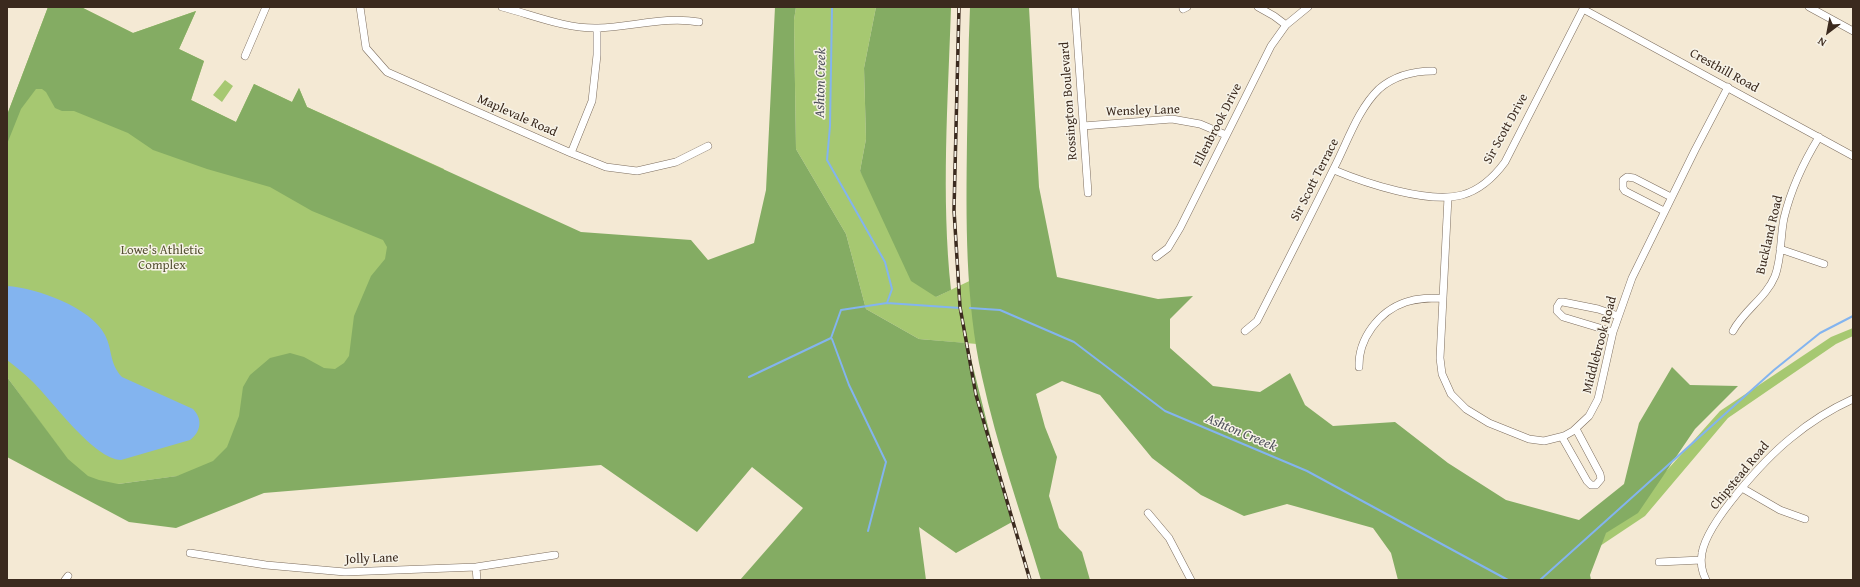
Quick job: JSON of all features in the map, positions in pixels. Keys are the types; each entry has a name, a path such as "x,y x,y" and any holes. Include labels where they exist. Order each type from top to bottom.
{"street":[{"path":"245,56 266,7"},
{"name":"Maplevale Road","path":"360,7 366,48 387,72 606,167 637,171 676,162 708,146"},
{"path":"502,7 563,24 597,28 681,19 699,22"},
{"name":"Rossington Boulevard","path":"1076,7 1088,193"},
{"path":"1258,7 1274,16 1286,26"},
{"name":"Ellenbrook Drive","path":"1156,258 1168,248 1271,46 1286,26 1308,7"},
{"path":"1810,7 1853,31"},
{"name":"Cresthill Road","path":"1584,8 1853,156"},
{"name":"Sir Scott Drive","path":"1334,170 1387,188 1417,194 1448,197 1461,195 1478,188 1490,179 1502,166 1584,8"},
{"path":"571,153 592,101 597,56 597,28"},
{"name":"Sir Scott Terrace","path":"1245,331 1257,321 1364,110 1381,88 1394,80 1410,73 1433,71"},
{"name":"Middlebrook Road","path":"1448,197 1440,362 1444,379 1451,394 1474,414 1510,432 1536,440 1553,440 1562,437 1576,429 1589,416 1598,399 1613,332 1632,278 1671,197 1728,87"},
{"name":"Wensley Lane","path":"1083,126 1172,119 1200,124 1226,135"},
{"name":"Buckland Road","path":"1733,331 1743,315 1770,286 1778,265 1784,220 1790,198 1806,158 1819,137"},
{"path":"1664,211 1625,191 1622,188 1623,180 1628,177 1634,178 1671,197"},
{"path":"1780,249 1824,264"},
{"path":"1359,367 1360,350 1366,337 1376,323 1387,312 1406,302 1427,298 1443,298"},
{"path":"1613,332 1563,317 1557,311 1557,307 1563,302 1598,309 1618,316"},
{"name":"Chipstead Road","path":"1706,580 1701,560 1704,545 1708,536 1742,488 1775,451 1791,438 1831,410 1853,399"},
{"path":"1562,437 1587,481 1596,485 1600,482 1601,477 1576,429"},
{"path":"1742,488 1780,510 1805,519"},
{"path":"1148,513 1169,538 1191,580"},
{"name":"Jolly Lane","path":"190,553 266,565 345,572 476,567 555,555"},
{"path":"1659,562 1701,560"},
{"path":"476,567 477,580"},
{"path":"344,580 345,572"}],"green space":[{"name":"Lowe's Athletic Complex","path":"48,7 81,7 133,33 196,11 179,49 204,61 191,100 236,122 254,84 292,102 299,88 307,107 444,169 339,387 230,469 88,488 7,377 7,115"},
{"path":"48,7 81,7 133,33 196,11 179,49 204,61 191,100 236,122 254,84 292,102 299,88 307,107 581,232 691,240 708,260 754,243 766,190 775,7 796,7 794,20 796,149 846,234 866,309 919,339 967,343 1012,522 956,553 919,527 926,580 740,580 803,508 752,467 697,532 601,465 264,493 176,528 129,522 7,457 7,377 68,459 88,476 118,484 177,476 213,461 227,447 239,416 243,387 250,375 270,358 290,353 304,357 324,368 335,369 344,363 349,356 354,316 371,276 385,259 387,247 383,240 312,211 270,187 207,169 153,150 128,133 74,111 62,111 55,108 46,92 42,89 36,89 21,109 7,144 7,115"},
{"path":"796,7 876,7 864,68 866,139 860,171 936,297 986,273 1377,515 1125,396 1000,346 919,339 866,309 846,234 796,149 794,20"},
{"path":"876,7 951,7 946,148 946,219 951,290 936,297 911,281 860,171 866,139 864,68"},
{"path":"970,7 1029,7 1039,187 1057,277 1158,299 1193,296 1170,319 1170,348 1213,386 1260,392 1290,373 1305,405 1333,426 1395,422 1448,463 1506,500 1579,520 1624,484 1639,423 1672,367 1690,385 1738,386 1695,429 1638,513 1606,533 1590,575 1591,580 1398,580 1391,553 1373,528 1287,504 1244,516 1201,495 1152,458 1100,395 1062,381 1036,394 1045,427 1057,457 1049,496 1059,528 1082,552 1090,580 1041,580 988,403 976,348 972,319 967,229"},
{"path":"225,80 233,86 222,102 213,95"},
{"path":"1853,328 1853,336 1836,344 1728,418 1645,516 1567,568 1634,507 1720,411 1831,337"}],"water":[{"path":"7,286 47,295 62,301 88,316 98,325 105,335 115,367 122,377 193,409 199,421 197,433 194,437 190,440 121,460 110,457 99,450 74,428 24,373 7,360"}],"waterway":[{"name":"Ashton Creek","path":"832,7 830,126 827,160 885,262 892,289 887,303"},
{"path":"749,377 831,338 841,310 887,303 960,308"},
{"name":"Ashton Creeek","path":"970,308 1000,310 1074,342 1165,411 1307,471 1508,580"},
{"path":"1540,580 1774,370 1820,333 1853,316"},
{"path":"832,339 849,385 886,462 868,531"}],"railway":[{"path":"959,7 954,210 960,307 976,395 1030,580"}]}
